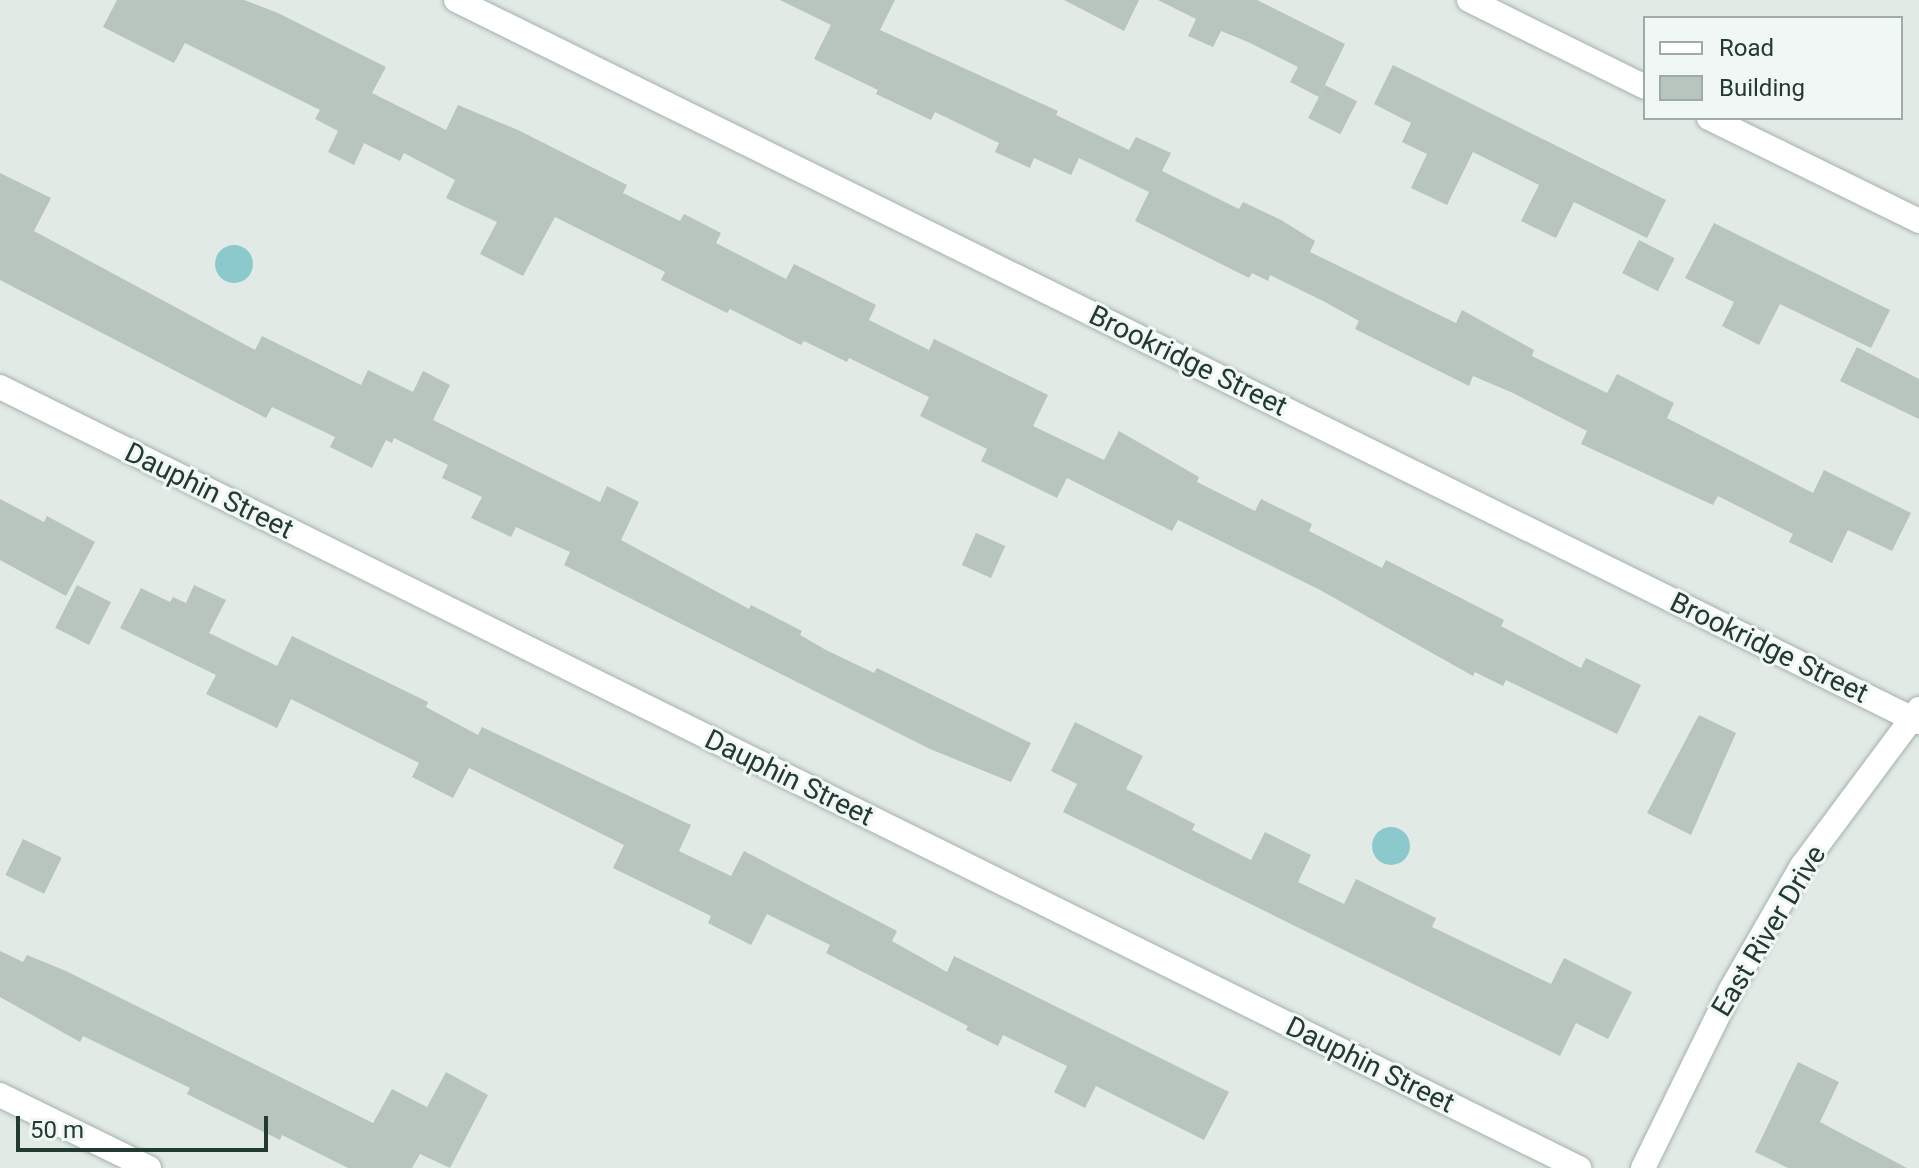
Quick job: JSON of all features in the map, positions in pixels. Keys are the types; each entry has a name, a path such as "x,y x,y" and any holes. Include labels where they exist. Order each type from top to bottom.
{"street":[{"name":"Brookridge Street","path":"456,0 1917,717"},
{"path":"1469,0 1643,86"},
{"path":"1713,120 1919,221"},
{"name":"Dauphin Street","path":"0,387 1579,1168"},
{"name":"East River Drive","path":"1643,1168 1730,991 1802,866 1917,717"},
{"path":"0,1095 149,1168"}],"water":[{"path":"234,245 248,250 253,264 248,278 234,283 220,278 215,264 220,250"},
{"path":"1391,827 1405,832 1410,846 1405,860 1391,865 1377,860 1372,846 1377,832"}],"building":[{"path":"117,0 244,0 278,13 386,67 372,93 446,130 458,105 518,130 627,185 623,193 680,221 684,214 721,233 716,243 786,279 794,264 876,305 869,320 929,350 934,339 1048,395 1033,426 1104,460 1119,431 1199,477 1197,482 1255,511 1261,499 1312,524 1309,531 1382,568 1386,560 1504,620 1501,626 1581,668 1586,658 1641,685 1617,734 1506,680 1503,686 1475,672 1473,676 1320,590 1178,520 1172,531 1067,478 1057,498 981,461 987,449 920,416 929,397 849,358 847,362 804,341 801,345 730,309 727,313 661,280 665,272 555,217 523,276 480,254 497,222 446,198 455,180 404,153 400,161 364,143 354,165 328,152 338,131 315,119 320,110 185,43 174,63 103,27"},
{"path":"780,0 895,0 880,30 1058,111 1056,115 1129,150 1136,137 1171,153 1162,171 1239,209 1243,202 1281,220 1315,241 1310,252 1456,323 1462,310 1534,350 1532,356 1607,393 1617,374 1674,403 1667,418 1813,493 1824,470 1911,513 1892,551 1848,530 1832,563 1789,542 1793,534 1718,496 1713,505 1581,444 1587,431 1513,393 1473,376 1469,386 1355,329 1359,321 1325,302 1270,275 1268,281 1252,273 1249,278 1135,221 1149,192 1079,158 1071,175 1034,158 1030,168 995,152 999,143 935,112 931,120 876,94 878,90 814,59 831,25"},
{"path":"1064,0 1139,0 1124,31"},
{"path":"1158,0 1257,0 1345,44 1319,97 1290,82 1298,67 1248,42 1221,31 1213,47 1188,36 1196,19"},
{"path":"1393,65 1666,200 1647,238 1574,202 1556,238 1521,221 1539,185 1473,152 1447,205 1411,188 1427,154 1402,142 1411,123 1374,104"},
{"path":"1325,85 1357,101 1340,134 1308,118"},
{"path":"0,173 51,198 34,231 255,350 262,336 361,385 368,370 413,392 423,371 450,385 433,420 600,502 607,486 639,502 621,540 749,609 751,605 802,631 800,635 826,650 874,673 877,668 1031,743 1011,782 930,749 564,565 570,552 516,527 511,537 471,518 482,497 442,478 448,465 394,438 392,443 386,440 372,468 330,447 335,437 272,407 266,418 0,280"},
{"path":"1714,223 1890,310 1871,348 1780,304 1759,345 1722,326 1734,302 1685,278"},
{"path":"1639,240 1675,258 1658,291 1622,273"},
{"path":"1857,347 1919,379 1919,419 1840,381"},
{"path":"0,499 44,522 47,516 95,542 66,596 0,560"},
{"path":"976,533 1005,546 991,578 962,565"},
{"path":"77,585 111,602 89,645 55,628"},
{"path":"194,585 226,600 209,633 277,666 292,636 428,702 426,707 478,735 482,727 691,825 679,851 731,876 744,851 897,931 892,941 947,972 954,956 1229,1092 1204,1140 1096,1086 1085,1108 1054,1092 1067,1066 1003,1035 998,1046 966,1030 968,1026 826,953 830,945 767,914 751,945 708,923 711,916 613,868 624,845 469,768 453,798 412,777 419,763 291,699 277,728 206,694 216,675 120,628 141,588 170,602 173,597 186,603"},
{"path":"1699,715 1736,733 1691,835 1647,813"},
{"path":"1075,722 1143,756 1126,789 1195,824 1192,830 1251,860 1265,832 1311,855 1298,882 1344,904 1356,879 1436,918 1432,927 1551,984 1564,958 1632,992 1608,1039 1576,1023 1560,1056 1063,812 1077,784 1051,771"},
{"path":"23,839 62,858 44,894 5,875"},
{"path":"0,951 23,962 27,955 66,971 373,1123 392,1089 427,1107 446,1072 488,1095 450,1168 420,1154 412,1168 348,1168 282,1135 280,1140 187,1094 190,1088 83,1036 80,1042 0,997"},
{"path":"1798,1062 1839,1082 1820,1122 1907,1168 1788,1168 1755,1152"}]}
